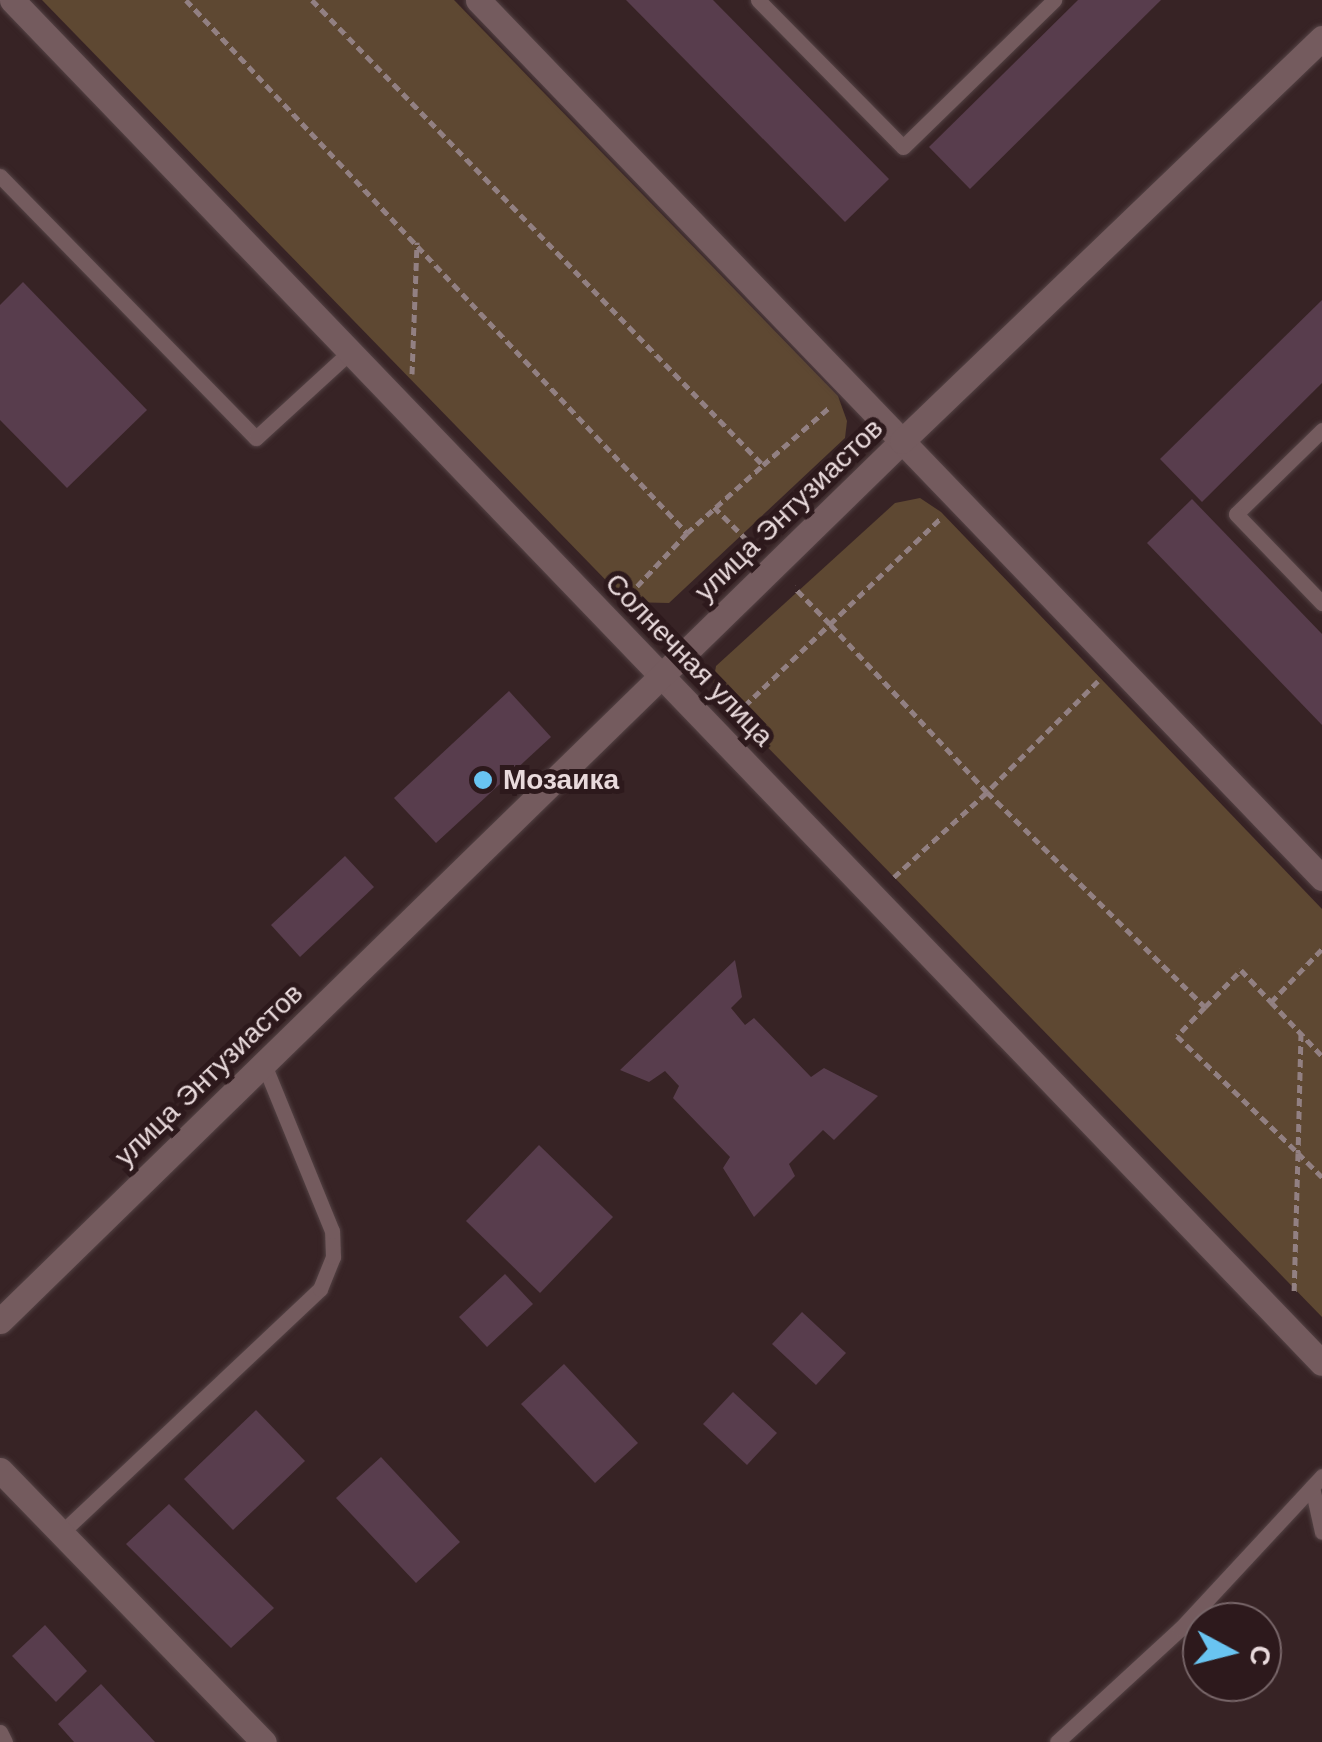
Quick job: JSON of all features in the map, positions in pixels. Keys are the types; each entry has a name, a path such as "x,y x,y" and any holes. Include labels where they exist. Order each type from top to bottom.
{"street":[{"name":"Солнечная улица","path":"12,0 1322,1363"},
{"path":"478,0 1116,664 1318,867"},
{"name":"улица Энтузиастов","path":"0,1320 772,566 1322,38"},
{"path":"0,1470 264,1742"}],"lane":[{"path":"758,0 903,147 1054,0"},
{"path":"0,176 256,438 350,352"},
{"path":"1322,430 1236,514 1322,603"},
{"path":"61,1533 320,1289 333,1257 332,1231 264,1064"},
{"path":"1317,1482 1322,1532"},
{"path":"1057,1742 1180,1629 1317,1482"},
{"path":"0,1732 5,1742"}],"path":[{"path":"186,0 687,533"},
{"path":"312,0 762,465"},
{"path":"411,414 417,242"},
{"path":"607,619 714,507 851,389"},
{"path":"716,733 959,500"},
{"path":"714,507 987,792 1205,1008"},
{"path":"874,896 987,792 1116,664"},
{"path":"1271,1002 1322,949"},
{"path":"1322,1056 1241,970 1178,1036 1322,1177"},
{"path":"1293,1332 1300,1033"}],"shaded area":[{"path":"42,0 454,0 838,396 847,421 845,438 669,603 627,602"},
{"path":"920,498 941,512 1322,909 1322,1317 712,690 716,666 895,503"}],"building":[{"path":"626,0 713,0 889,179 845,222"},
{"path":"1078,0 1161,0 970,189 929,147"},
{"path":"23,282 147,410 67,488 0,420 0,305"},
{"path":"1322,300 1322,383 1202,502 1160,459"},
{"path":"1192,499 1322,634 1322,725 1147,543"},
{"path":"509,691 551,737 436,843 394,798"},
{"path":"345,856 374,887 300,957 271,925"},
{"path":"735,960 742,997 731,1008 745,1025 754,1018 811,1077 824,1068 878,1096 834,1140 823,1130 789,1164 795,1176 754,1217 723,1168 730,1157 673,1098 679,1086 665,1071 649,1082 620,1070"},
{"path":"539,1145 613,1217 540,1293 466,1221"},
{"path":"505,1274 533,1304 487,1347 459,1317"},
{"path":"802,1312 846,1353 816,1385 772,1344"},
{"path":"564,1364 638,1443 595,1483 521,1404"},
{"path":"733,1392 777,1433 747,1465 703,1424"},
{"path":"256,1410 305,1461 233,1530 184,1479"},
{"path":"381,1457 460,1542 416,1583 336,1498"},
{"path":"169,1504 274,1608 231,1648 126,1544"},
{"path":"45,1625 87,1671 56,1702 12,1656"},
{"path":"101,1684 155,1742 74,1742 58,1724"}],"place":[{"name":"Мозаика","path":"483,780"}]}
